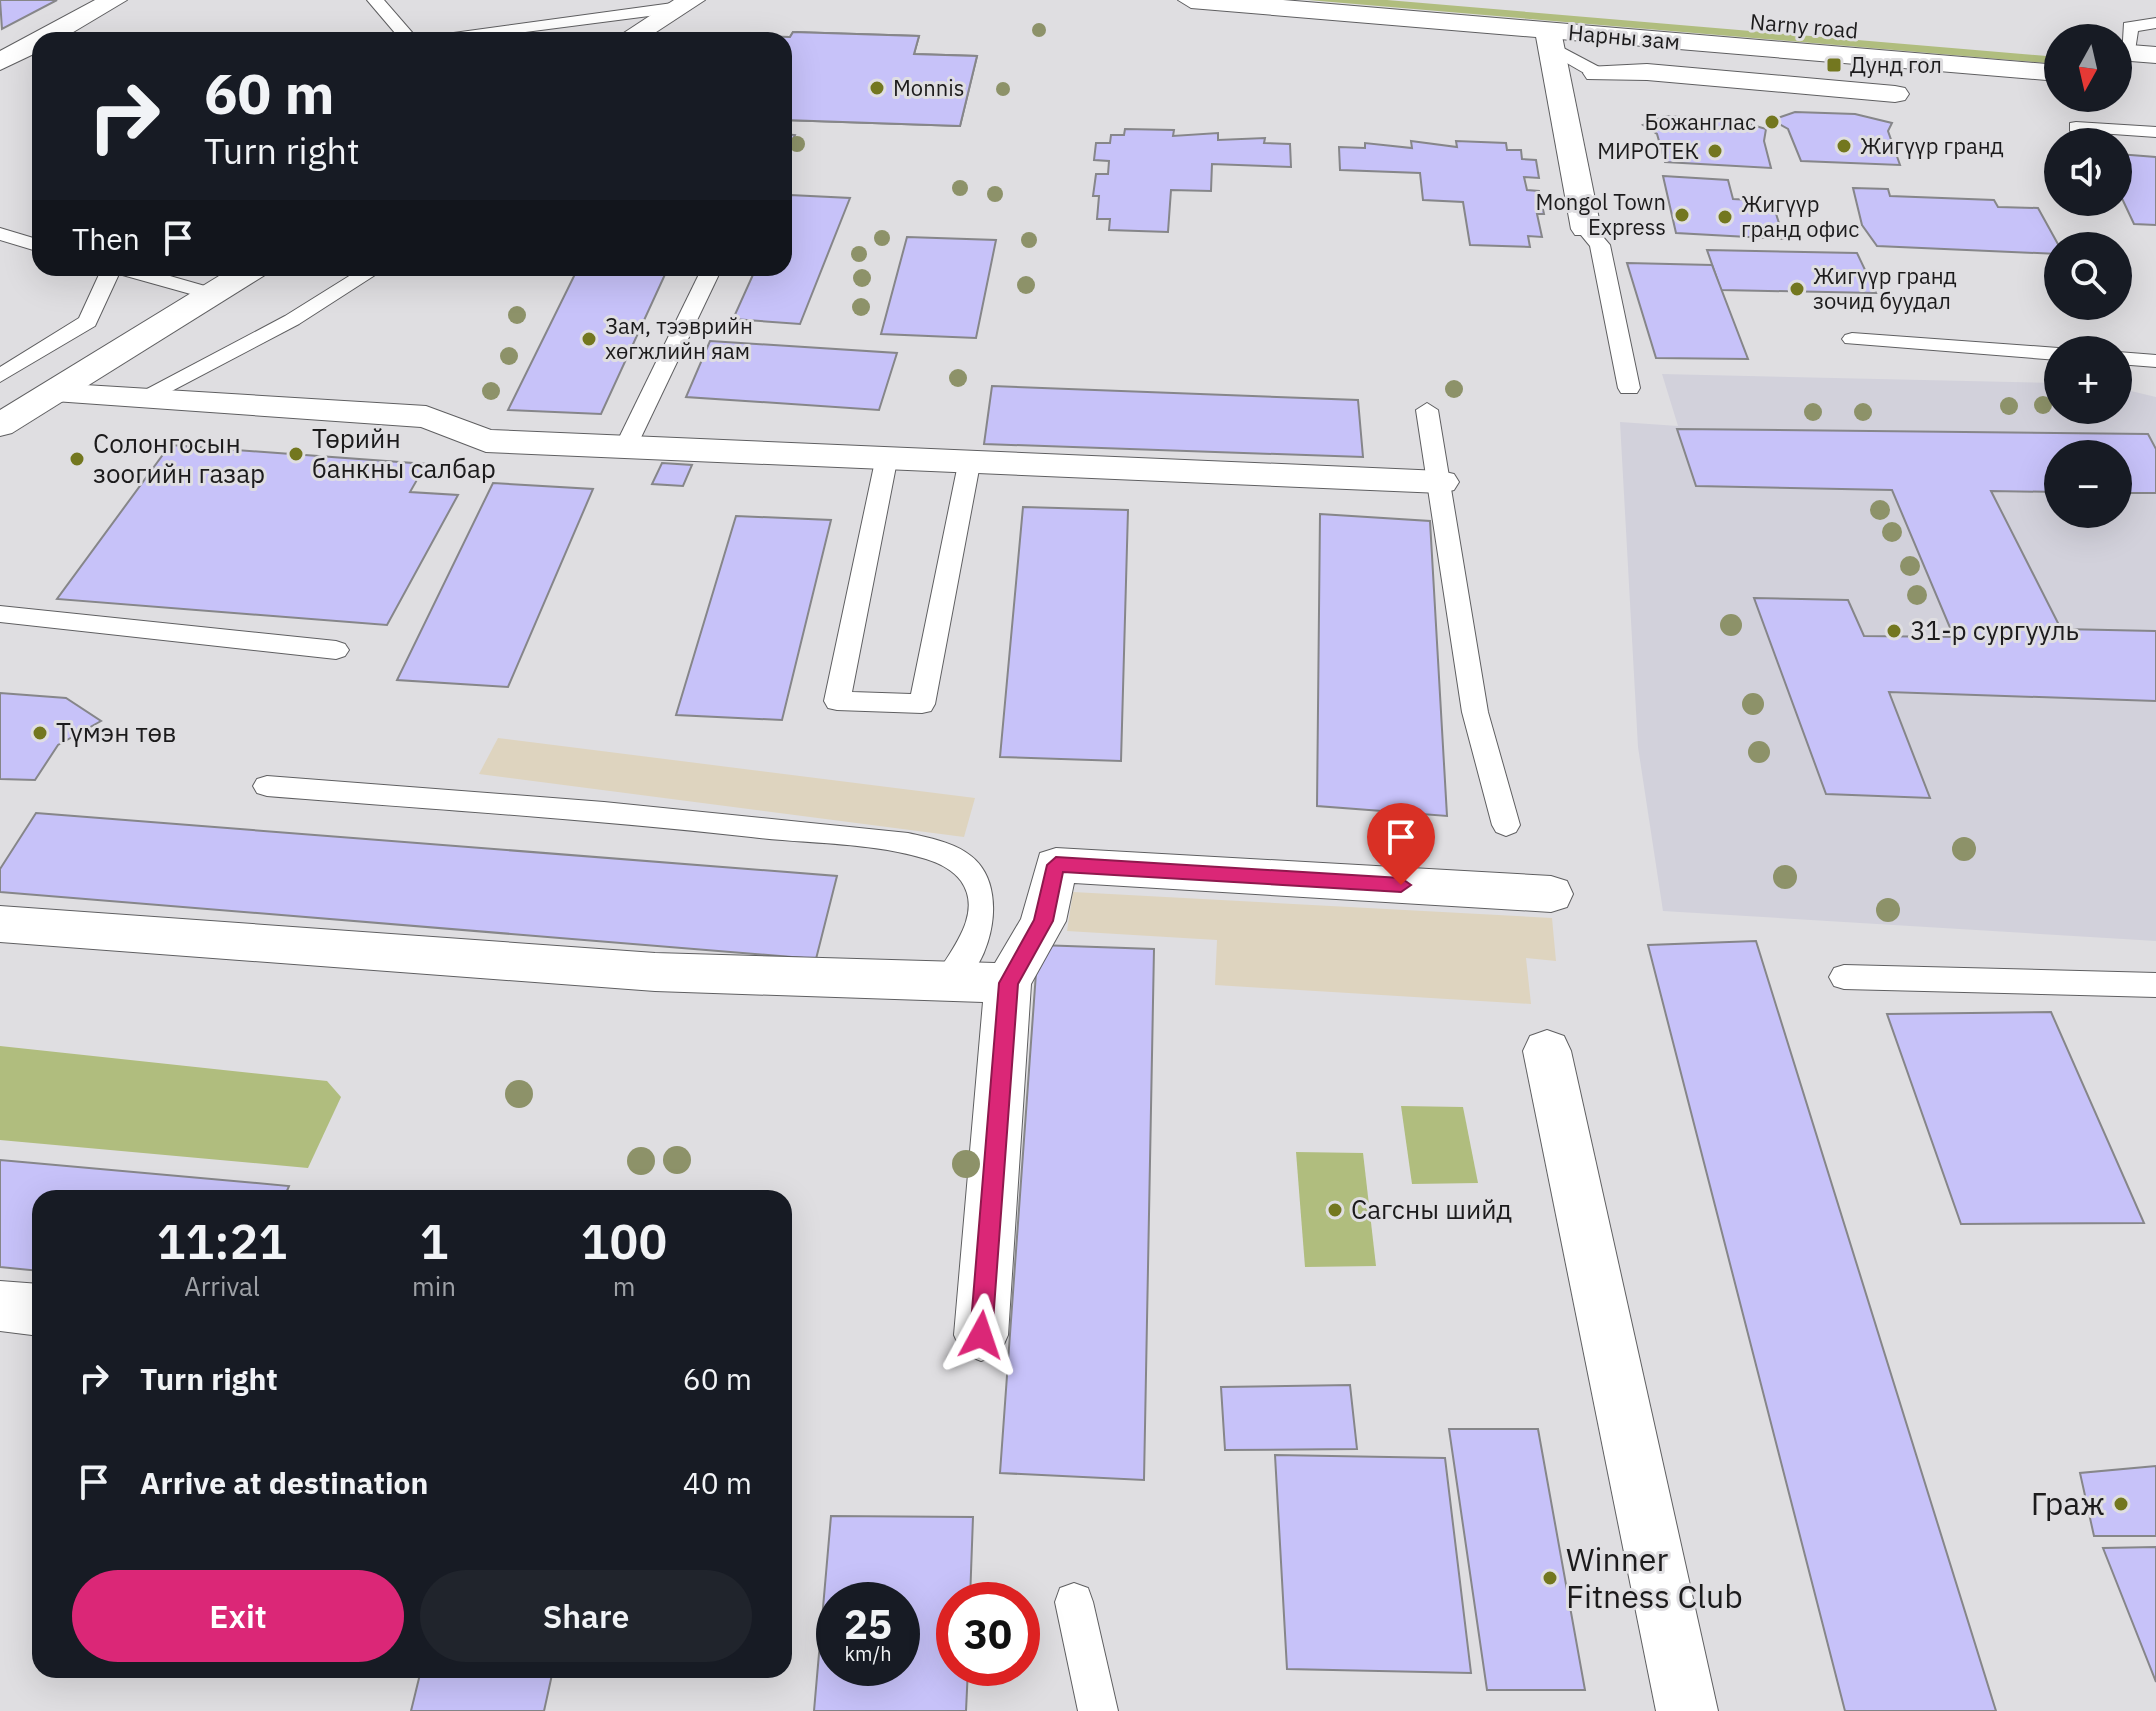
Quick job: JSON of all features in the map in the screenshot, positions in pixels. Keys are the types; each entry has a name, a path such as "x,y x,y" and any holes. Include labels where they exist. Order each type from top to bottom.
{"main road":[{"path":"55,32 114,0"},
{"name":"Нарны зам","path":"1191,0 1550,39 2044,72"},
{"path":"639,32 686,3"},
{"path":"1550,39 1586,229"},
{"path":"0,62 32,45"},
{"path":"2132,59 2156,55"},
{"path":"2132,67 2156,81"},
{"path":"1597,73 1647,72 1895,94"},
{"path":"1597,73 1665,101"},
{"path":"1721,105 1735,104 1785,86"},
{"path":"0,425 241,276"},
{"path":"52,393 426,417 486,441 886,461 1441,482"},
{"path":"981,1335 1008,983 1043,921 1056,865 1551,894"},
{"path":"0,924 655,972 1008,983"},
{"path":"1547,1051 1687,1711"},
{"path":"0,1306 32,1309"}],"lane":[{"path":"375,0 403,32"},
{"path":"481,32 686,3"},
{"path":"2132,27 2156,23"},
{"path":"1550,39 1597,73"},
{"path":"2076,127 2156,132"},
{"path":"1586,229 1600,245 1629,388"},
{"path":"0,234 32,244"},
{"path":"0,376 88,322 108,276"},
{"path":"148,276 212,294"},
{"path":"139,399 292,320 363,276"},
{"path":"625,448 708,276"},
{"path":"1852,339 2044,353"},
{"path":"2132,359 2156,361"},
{"path":"1427,410 1441,482 1475,712 1506,825"},
{"path":"886,461 837,701 922,704 969,464"},
{"path":"0,614 336,650"},
{"path":"267,786 745,825 911,846 948,856 964,865 981,895 978,931 966,962 948,981"},
{"path":"1844,977 2156,985"},
{"path":"1074,1602 1098,1711"}],"shaded area":[{"name":"31-р сургууль","path":"1662,374 2044,383 2044,424 2132,424 2132,391 2156,397 2156,941 1663,911 1638,747 1620,422 1678,426"},
{"path":"498,738 975,798 964,837 479,774"},
{"path":"1073,892 1552,918 1556,961 1526,958 1531,1004 1215,985 1217,940 1067,931"}],"green space":[{"path":"1308,0 1387,0 2044,56 2044,63"},
{"path":"0,1046 327,1081 341,1097 308,1168 0,1140"},
{"path":"1401,1106 1463,1107 1478,1183 1412,1184"},
{"name":"Сагсны шийд","path":"1296,1152 1363,1153 1376,1266 1305,1267"}],"building":[{"path":"0,0 57,0 2,29"},
{"name":"Monnis","path":"792,34 919,36 914,54 977,56 960,126 792,120"},
{"name":"Monnis","path":"792,34 919,36 914,54 977,56 960,126 792,120"},
{"name":"Жигүүр гранд","path":"1795,112 1855,114 1892,123 1888,131 1900,165 1801,161 1788,129 1772,120"},
{"name":"МИРОТЕК","path":"1665,116 1735,120 1766,129 1764,141 1771,168 1665,162 1657,134 1643,125"},
{"path":"1125,129 1174,130 1173,136 1218,133 1218,140 1265,138 1264,143 1290,144 1291,167 1212,164 1211,191 1171,190 1168,232 1109,230 1110,219 1097,219 1099,196 1093,196 1096,174 1108,174 1109,161 1094,160 1096,143 1110,143 1111,135 1124,135"},
{"path":"1411,141 1457,147 1456,141 1506,143 1507,150 1521,150 1522,159 1536,160 1539,178 1524,177 1527,190 1539,191 1544,214 1537,214 1542,237 1528,236 1530,247 1470,245 1463,202 1423,200 1420,173 1340,170 1339,147 1365,148 1365,143 1412,148"},
{"path":"2132,155 2156,157 2156,225 2134,224 2130,216"},
{"name":"Жигүүр гранд офис","path":"1663,176 1728,180 1733,199 1772,201 1784,239 1676,233"},
{"path":"1853,188 1888,189 1890,196 1994,200 1998,207 2038,208 2051,232 2044,232 2044,253 1877,246 1862,225"},
{"path":"792,195 850,198 800,324 733,319 752,276 792,276"},
{"path":"907,237 996,240 976,338 881,334"},
{"path":"1707,250 1857,253 1876,293 1721,290"},
{"path":"1627,263 1712,265 1748,359 1656,358"},
{"name":"Зам, тээврийн хөгжлийн яам","path":"574,276 664,276 601,414 508,410"},
{"path":"710,341 897,353 879,410 686,397"},
{"path":"992,386 1358,400 1363,457 984,444"},
{"path":"1677,429 2148,434 2156,449 2156,493 2132,493 2132,440 2044,440 2044,492 1991,491 2061,629 2156,631 2156,701 1889,692 1930,798 1826,794 1754,598 1848,600 1864,636 1954,637 1892,490 1696,486"},
{"path":"170,445 426,464 410,492 458,495 387,625 57,599"},
{"path":"662,463 692,465 683,486 652,484"},
{"path":"493,483 593,489 508,687 397,680"},
{"path":"1023,507 1128,510 1121,761 1000,757"},
{"path":"1320,514 1430,521 1447,816 1317,806"},
{"path":"736,516 831,520 782,720 676,715"},
{"name":"Түмэн төв","path":"0,693 66,698 101,721 58,745 35,780 0,779"},
{"path":"36,813 837,876 816,959 0,892 0,869"},
{"path":"1756,941 1996,1711 1845,1711 1648,945"},
{"path":"1038,945 1154,949 1144,1480 1000,1473"},
{"path":"2051,1012 2144,1223 1961,1224 1887,1014"},
{"path":"0,1160 289,1186 287,1190 32,1190 32,1270 0,1267"},
{"path":"1350,1385 1357,1449 1225,1450 1221,1387"},
{"path":"1449,1429 1538,1429 1585,1690 1487,1690"},
{"path":"1275,1455 1445,1458 1471,1673 1287,1669"},
{"name":"Граж","path":"2156,1466 2156,1536 2094,1536 2080,1473"},
{"path":"831,1516 973,1517 971,1582 936,1582 936,1686 967,1686 966,1711 814,1711 816,1686 920,1686 920,1582 825,1582"},
{"path":"2156,1547 2156,1682 2103,1548"},
{"path":"419,1678 551,1678 544,1711 411,1711"}],"place":[{"name":"Дунд гол","path":"1834,65"},
{"name":"Monnis","path":"877,88"},
{"name":"Божанглас","path":"1772,122"},
{"name":"Жигүүр гранд","path":"1844,146"},
{"name":"МИРОТЕК","path":"1715,151"},
{"name":"Mongol Town Express","path":"1682,215"},
{"name":"Жигүүр гранд офис","path":"1725,217"},
{"name":"Жигүүр гранд зочид буудал","path":"1797,289"},
{"name":"Зам, тээврийн хөгжлийн яам","path":"589,339"},
{"name":"Төрийн банкны салбар","path":"296,454"},
{"name":"Солонгосын зоогийн газар","path":"77,459"},
{"name":"31-р сургууль","path":"1894,631"},
{"name":"Түмэн төв","path":"40,733"},
{"name":"Сагсны шийд","path":"1335,1210"},
{"name":"Граж","path":"2121,1504"},
{"name":"Winner Fitness Club","path":"1550,1578"}],"route":[{"path":"981,1335 1008,983 1043,921 1056,865 1401,885"}]}
